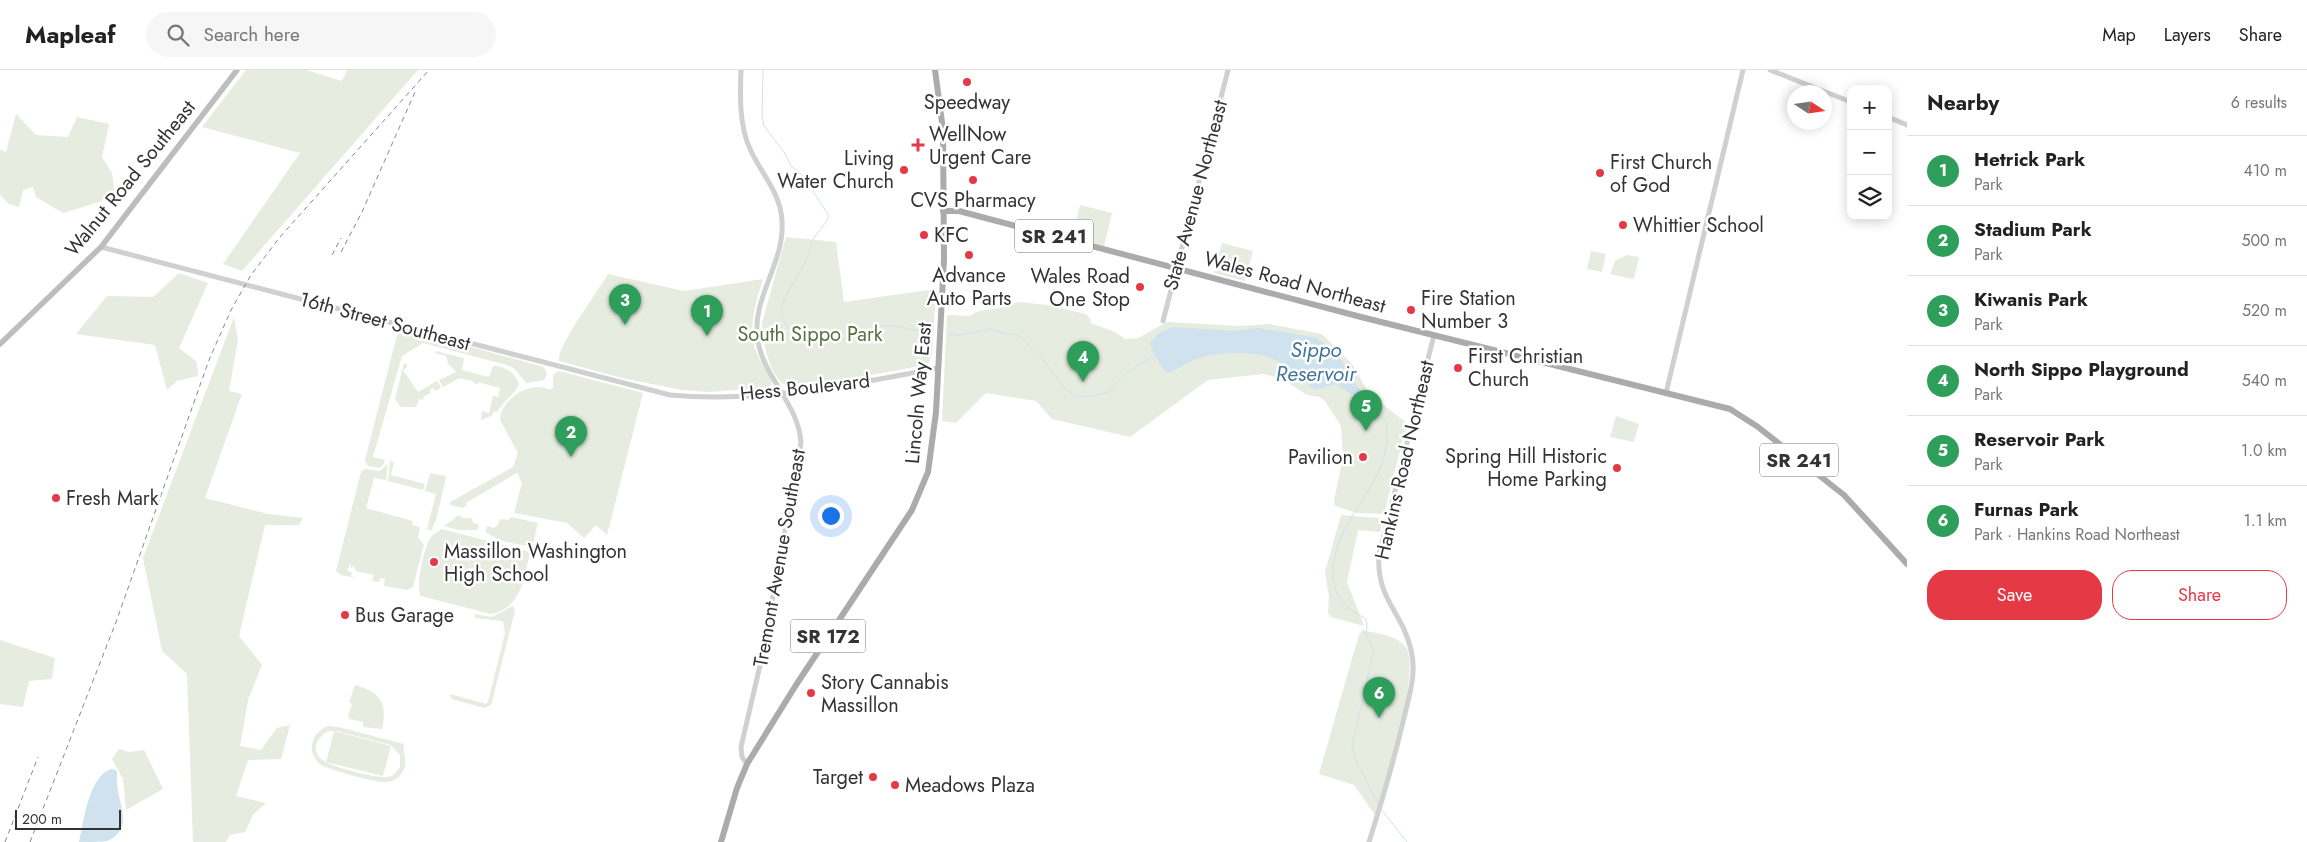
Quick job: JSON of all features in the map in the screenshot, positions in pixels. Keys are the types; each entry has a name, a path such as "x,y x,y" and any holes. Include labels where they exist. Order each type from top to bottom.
{"main road":[{"name":"Walnut Road Southeast","path":"0,344 101,248 237,70"},
{"name":"Lincoln Way East","path":"721,842 737,788 747,764 796,685 920,495 932,453 944,264 943,130 935,70"},
{"name":"Wales Road Northeast","path":"943,211 959,211 1434,335 1730,409 1750,422 1844,495 1907,564"}],"street":[{"name":"Tremont Avenue Southeast","path":"741,70 742,116 747,140 776,195 782,218 780,247 763,296 757,328 761,354 799,428 801,448 761,661 741,746 742,757 747,764"},
{"name":"State Avenue Northeast","path":"1163,321 1228,70"},
{"path":"1666,393 1743,70"},
{"path":"1770,70 1847,100"},
{"path":"1892,119 1907,125"},
{"name":"16th Street Southeast","path":"101,248 670,395"},
{"name":"Hankins Road Northeast","path":"1368,842 1383,798 1411,687 1413,661 1406,634 1383,591 1379,578 1379,555 1434,335"},
{"name":"Hess Boulevard","path":"670,395 705,397 829,388 938,368"}],"green space":[{"path":"246,70 306,70 342,81 347,70 418,70 242,271 223,264 300,153 202,127"},
{"path":"16,114 36,135 68,137 77,117 109,124 102,157 112,173 115,194 99,202 63,213 36,197 33,187 23,190 19,207 9,204 0,195 0,150 6,152"},
{"path":"1080,205 1112,213 1104,246 1072,237"},
{"name":"South Sippo Park","path":"786,237 836,242 844,302 936,289 932,354 929,363 879,374 808,384 784,384 774,373 770,365 763,338 762,323"},
{"path":"1222,243 1253,251 1245,281 1214,273"},
{"path":"1591,251 1606,254 1602,272 1587,269"},
{"path":"1627,255 1639,257 1634,278 1610,274 1615,261"},
{"path":"179,273 208,283 179,348 197,362 198,376 177,381 167,390 155,345 76,334 107,296 153,297"},
{"path":"608,274 684,291 763,279 754,314 752,331 755,349 772,381 771,385 765,388 709,392 682,390 622,378 559,361 564,344"},
{"path":"1019,302 1047,305 1086,314 1091,320 1090,323 1115,332 1125,339 1138,338 1167,322 1240,326 1269,324 1322,334 1352,364 1370,395 1407,423 1384,514 1357,513 1335,506 1334,500 1343,458 1341,426 1325,401 1319,397 1307,395 1281,378 1263,374 1208,380 1130,437 1052,419 1036,401 986,393 956,423 942,421 947,315 970,316 981,311 996,309"},
{"path":"234,317 238,340 229,391 242,394 205,498 268,514 303,518 299,525 265,525 239,636 262,665 248,700 240,746 261,750 277,728 290,725 281,759 248,760 236,796 266,803 253,815 245,832 230,835 226,842 193,842 187,674 162,651 143,558"},
{"path":"406,329 544,367 547,374 544,380 526,383 514,368 507,365 423,343 402,356 373,457 385,460 379,468 368,466 365,460 397,335 400,331"},
{"path":"436,351 464,358 462,370 489,377 493,366 506,369 515,376 519,384 497,412 495,411 491,416 481,420 482,411 489,413 493,396 498,397 500,388 478,382 478,384 473,383 473,381 460,378 443,387 439,380 456,372 448,363 446,356 435,353"},
{"path":"404,363 408,366 403,370 418,392 437,381 441,387 436,391 433,388 430,390 431,393 424,396 423,400 419,399 416,407 401,407 395,399"},
{"path":"559,371 643,393 607,535 596,525 584,538 567,523 514,513 522,483 517,473 466,503 467,505 463,508 450,505 450,502 513,467 518,453 500,420 501,412 511,398 526,389 543,387 550,390 553,388 553,375"},
{"path":"1616,416 1639,424 1634,442 1610,437"},
{"path":"390,461 394,462 391,475 425,484 423,490 388,481"},
{"path":"388,464 386,480 374,478 366,508 413,521 412,525 420,527 418,538 424,544 413,587 407,590 384,586 385,579 380,578 379,582 372,581 374,575 356,571 354,566 351,568 351,563 347,570 352,573 351,576 356,578 341,575 336,571 361,472 365,469 380,471"},
{"path":"430,473 445,476 446,478 436,520 431,531 427,529 436,494 425,491"},
{"path":"459,515 462,518 472,518 473,523 479,524 477,530 458,530 444,526"},
{"path":"1341,515 1378,518 1382,522 1380,532 1358,530 1347,582 1364,626 1331,617 1328,613 1329,597 1325,572"},
{"path":"511,517 538,523 532,547 502,541 485,532 487,526 494,528 498,525 500,519 508,520"},
{"path":"442,529 530,552 520,590 509,605 501,611 491,614 421,596 419,585 421,566 426,548 433,535"},
{"path":"513,606 515,611 491,705 484,708 452,699 450,694 486,704 488,702 505,633 503,621 475,618 475,614 492,617"},
{"path":"1362,630 1396,639 1405,646 1409,658 1406,701 1393,755 1375,815 1354,785 1319,774 1358,638"},
{"path":"0,640 55,658 52,679 29,681 23,707 0,704"},
{"path":"355,685 371,691 380,700 384,712 382,729 363,727 363,722 350,719 348,716 352,704 349,702"},
{"path":"328,726 338,727 404,744 404,769 394,780 380,782 353,776 321,765 313,755 312,744 317,733","holes":["337,731 391,745 400,755 400,767 392,776 383,777 345,769 324,761 317,754 316,745 324,733"]},
{"path":"334,731 391,746 383,776 326,762"},
{"path":"119,749 129,752 144,750 163,789 126,810 123,779 112,759"}],"water":[{"name":"Sippo Reservoir","path":"1172,327 1235,331 1258,328 1317,338 1336,352 1357,386 1366,396 1363,402 1336,384 1315,390 1285,365 1264,356 1252,354 1228,353 1205,357 1191,361 1169,373 1166,372 1155,356 1150,343 1158,334"},
{"path":"111,769 117,772 118,790 123,813 122,826 115,837 107,841 79,842 92,790 103,774"}],"waterway":[{"path":"763,70 762,116 764,126 784,152 791,166 804,177 829,216 812,241 809,254 784,300 782,314 786,326 801,339 824,343 848,338 889,325 932,333"},
{"path":"949,334 960,335 991,329 1006,334 1018,335 1040,356 1066,390 1076,396 1087,397 1109,392 1129,371 1155,356"},
{"path":"1363,399 1386,421 1386,450 1376,477 1351,517 1342,536 1337,550 1333,577 1336,589 1342,600 1351,610 1365,618 1367,623 1366,635 1374,650 1352,746 1357,763 1378,803"},
{"path":"1381,809 1407,842"}],"railway":[{"path":"30,842 116,622 209,360 231,310 251,275 280,237 429,70"},
{"path":"341,252 362,212 415,92"},
{"path":"332,255 341,238"},
{"path":"5,842 38,757"}],"place":[{"name":"Speedway","path":"967,82"},
{"name":"WellNow Urgent Care","path":"918,145"},
{"name":"Living Water Church","path":"904,170"},
{"name":"First Church of God","path":"1600,173"},
{"name":"CVS Pharmacy","path":"973,180"},
{"name":"Whittier School","path":"1623,225"},
{"name":"KFC","path":"924,235"},
{"name":"Advance Auto Parts","path":"969,255"},
{"name":"Wales Road One Stop","path":"1140,287"},
{"name":"Fire Station Number 3","path":"1411,310"},
{"name":"Kiwanis Park","path":"625,325"},
{"name":"Hetrick Park","path":"707,336"},
{"name":"First Christian Church","path":"1458,368"},
{"name":"North Sippo Playground","path":"1083,382"},
{"name":"Reservoir Park","path":"1366,431"},
{"name":"Stadium Park","path":"571,457"},
{"name":"Pavilion","path":"1363,457"},
{"name":"Spring Hill Historic Home Parking","path":"1617,468"},
{"name":"Fresh Mark","path":"56,498"},
{"name":"Massillon Washington High School","path":"434,562"},
{"name":"Bus Garage","path":"345,615"},
{"name":"Story Cannabis Massillon","path":"811,693"},
{"name":"Furnas Park","path":"1379,718"},
{"name":"Target","path":"873,777"},
{"name":"Meadows Plaza","path":"895,785"}]}
